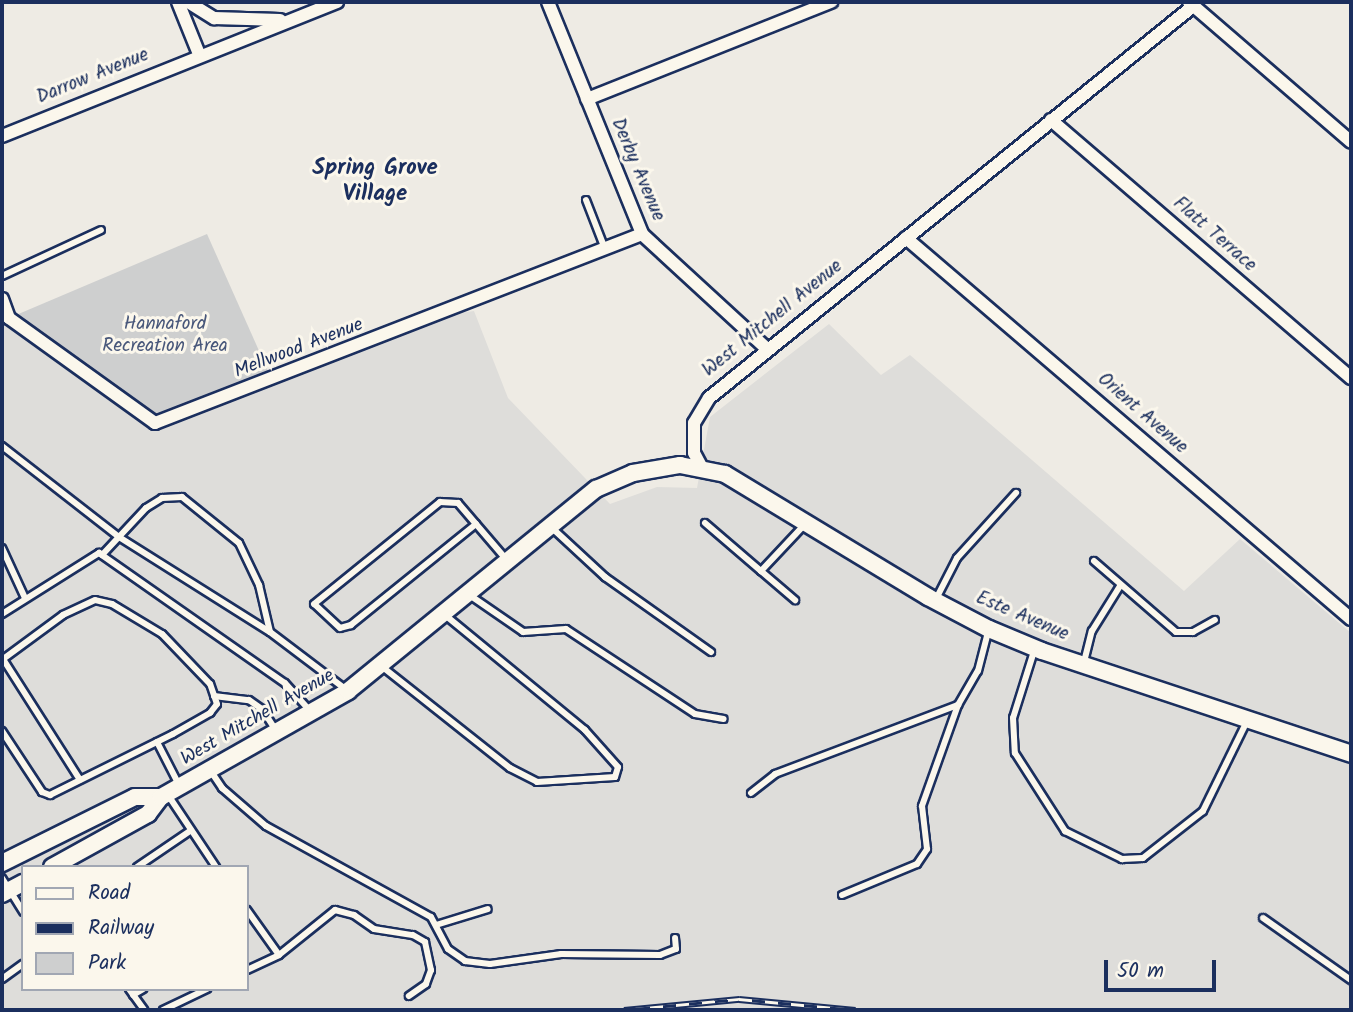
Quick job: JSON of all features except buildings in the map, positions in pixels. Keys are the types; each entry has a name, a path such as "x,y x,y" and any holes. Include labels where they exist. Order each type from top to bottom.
{"street":[{"path":"178,2 200,54"},
{"path":"188,2 214,18 291,20"},
{"name":"Darrow Avenue","path":"2,136 200,54 337,2"},
{"name":"Derby Avenue","path":"548,2 642,234 768,349"},
{"path":"587,99 831,2"},
{"path":"1190,4 1351,142"},
{"name":"West Mitchell Avenue","path":"56,865 148,814 169,793 313,714 348,691 506,559 614,480 653,468 701,466 692,438 696,416 709,398 1190,4"},
{"name":"Flatt Terrace","path":"1051,120 1351,379"},
{"name":"Mellwood Avenue","path":"2,299 9,318 155,423 642,234"},
{"name":"Orient Avenue","path":"906,239 1351,619"},
{"name":"Este Avenue","path":"701,466 725,474 935,601 989,629 1084,665 1351,754"},
{"name":"West Mitchell Avenue","path":"2,863 135,797 169,793"}],"lane":[{"path":"586,200 605,249"},
{"path":"2,276 101,230"},
{"path":"2,446 119,537 270,632 348,691"},
{"path":"935,601 957,558 1016,493"},
{"path":"2,614 74,566 102,555 146,508 162,498 182,497 239,543 259,585 270,632"},
{"path":"476,524 351,625 340,628 314,604 440,502 458,503 476,524 506,559"},
{"path":"761,571 807,522"},
{"path":"705,523 795,600"},
{"path":"550,525 605,577 711,652"},
{"path":"2,548 25,598"},
{"path":"102,555 285,683 313,714"},
{"path":"1094,561 1176,632 1192,632 1215,620"},
{"path":"1084,665 1092,631 1120,586"},
{"path":"466,593 523,632 566,629 695,714 724,719"},
{"path":"2,731 42,792 50,795 209,713 217,704 210,684 162,634 113,604 95,600 63,615 3,659 79,780"},
{"path":"379,665 510,768 537,782 615,777 618,766 585,730 442,612"},
{"path":"842,895 917,864 927,849 922,806 958,705 978,671 989,629"},
{"path":"1035,648 1013,718 1015,753 1065,831 1122,859 1143,858 1203,811 1247,721"},
{"path":"214,696 250,700 262,709 278,733"},
{"path":"751,793 775,774 958,705"},
{"path":"157,741 169,793 190,831 215,865"},
{"path":"210,770 222,789 266,826 431,916 448,949 465,961 490,964 562,954 660,955 676,949 675,938"},
{"path":"140,865 190,831"},
{"path":"9,886 21,908"},
{"path":"436,925 488,909"},
{"path":"248,970 279,955 335,910 354,915 374,929 413,935 425,942 431,970 426,984 409,996"},
{"path":"248,911 279,955"},
{"path":"1263,918 1351,980"},
{"path":"2,979 21,965"},
{"path":"163,1010 203,991"},
{"path":"131,992 144,1010"}],"shaded area":[{"path":"474,311 508,398 610,504 657,487 697,488 710,417 829,324 881,375 910,355 1184,591 1240,539 1351,633 1351,1010 2,1010 2,319 9,318 143,417 433,317"}],"green space":[{"name":"Hannaford Recreation Area","path":"207,234 272,380 155,423 9,318"}],"railway":[{"path":"624,1010 739,999 855,1010"}],"district":[{"name":"Spring Grove Village","path":"375,181"}]}
